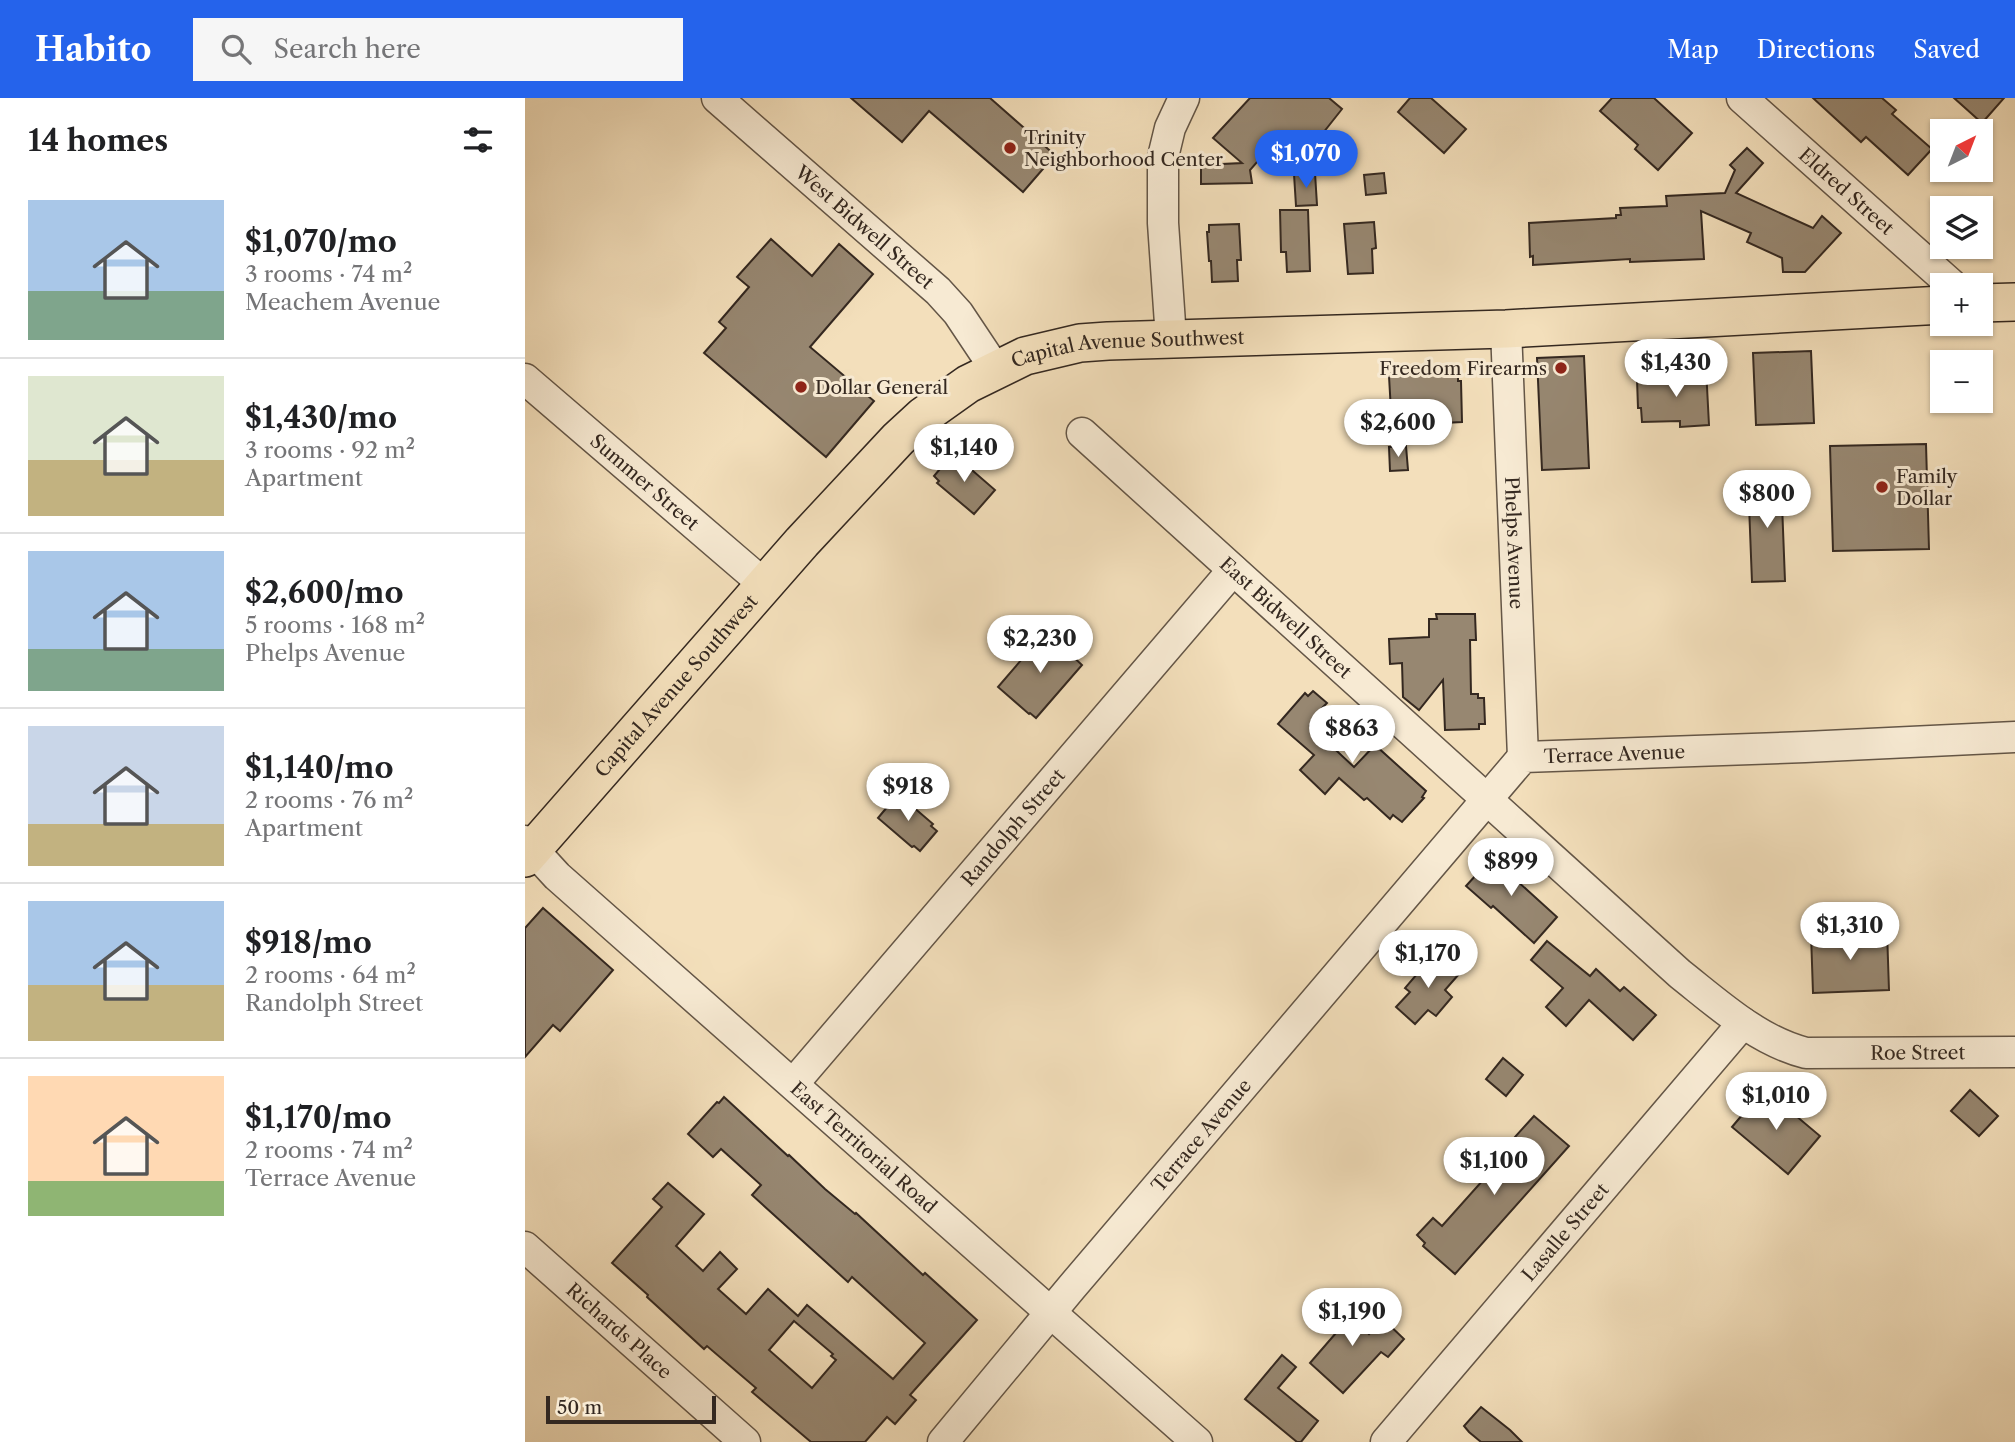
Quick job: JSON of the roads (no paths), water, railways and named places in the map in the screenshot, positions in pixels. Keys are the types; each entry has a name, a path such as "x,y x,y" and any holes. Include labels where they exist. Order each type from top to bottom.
{"main road":[{"path":"1993,303 2015,302"},
{"name":"Capital Avenue Southwest","path":"528,849 838,503 906,431 968,384 1024,356 1080,343 1506,329 1930,306"}],"street":[{"name":"West Bidwell Street","path":"717,98 939,291 958,313 996,370"},
{"path":"1171,338 1163,223 1163,157 1170,128 1185,98"},
{"name":"Eldred Street","path":"1742,98 1939,273"},
{"name":"Phelps Avenue","path":"1506,329 1523,757"},
{"name":"Summer Street","path":"525,379 765,585"},
{"name":"East Bidwell Street","path":"1082,433 1680,974 1744,1023"},
{"name":"Randolph Street","path":"793,1084 1233,570"},
{"name":"Terrace Avenue","path":"943,1442 1050,1312 1523,757 2015,737"},
{"name":"East Territorial Road","path":"528,849 1197,1442"},
{"name":"Roe Street","path":"1744,1023 1776,1042 1806,1053 2015,1052"},
{"name":"Lasalle Street","path":"1386,1442 1744,1023"},
{"name":"Richards Place","path":"525,1247 745,1442"}],"place":[{"name":"Trinity Neighborhood Center","path":"1010,148"},
{"name":"Freedom Firearms","path":"1561,368"},
{"name":"Dollar General","path":"801,387"},
{"name":"Family Dollar","path":"1882,487"}]}
